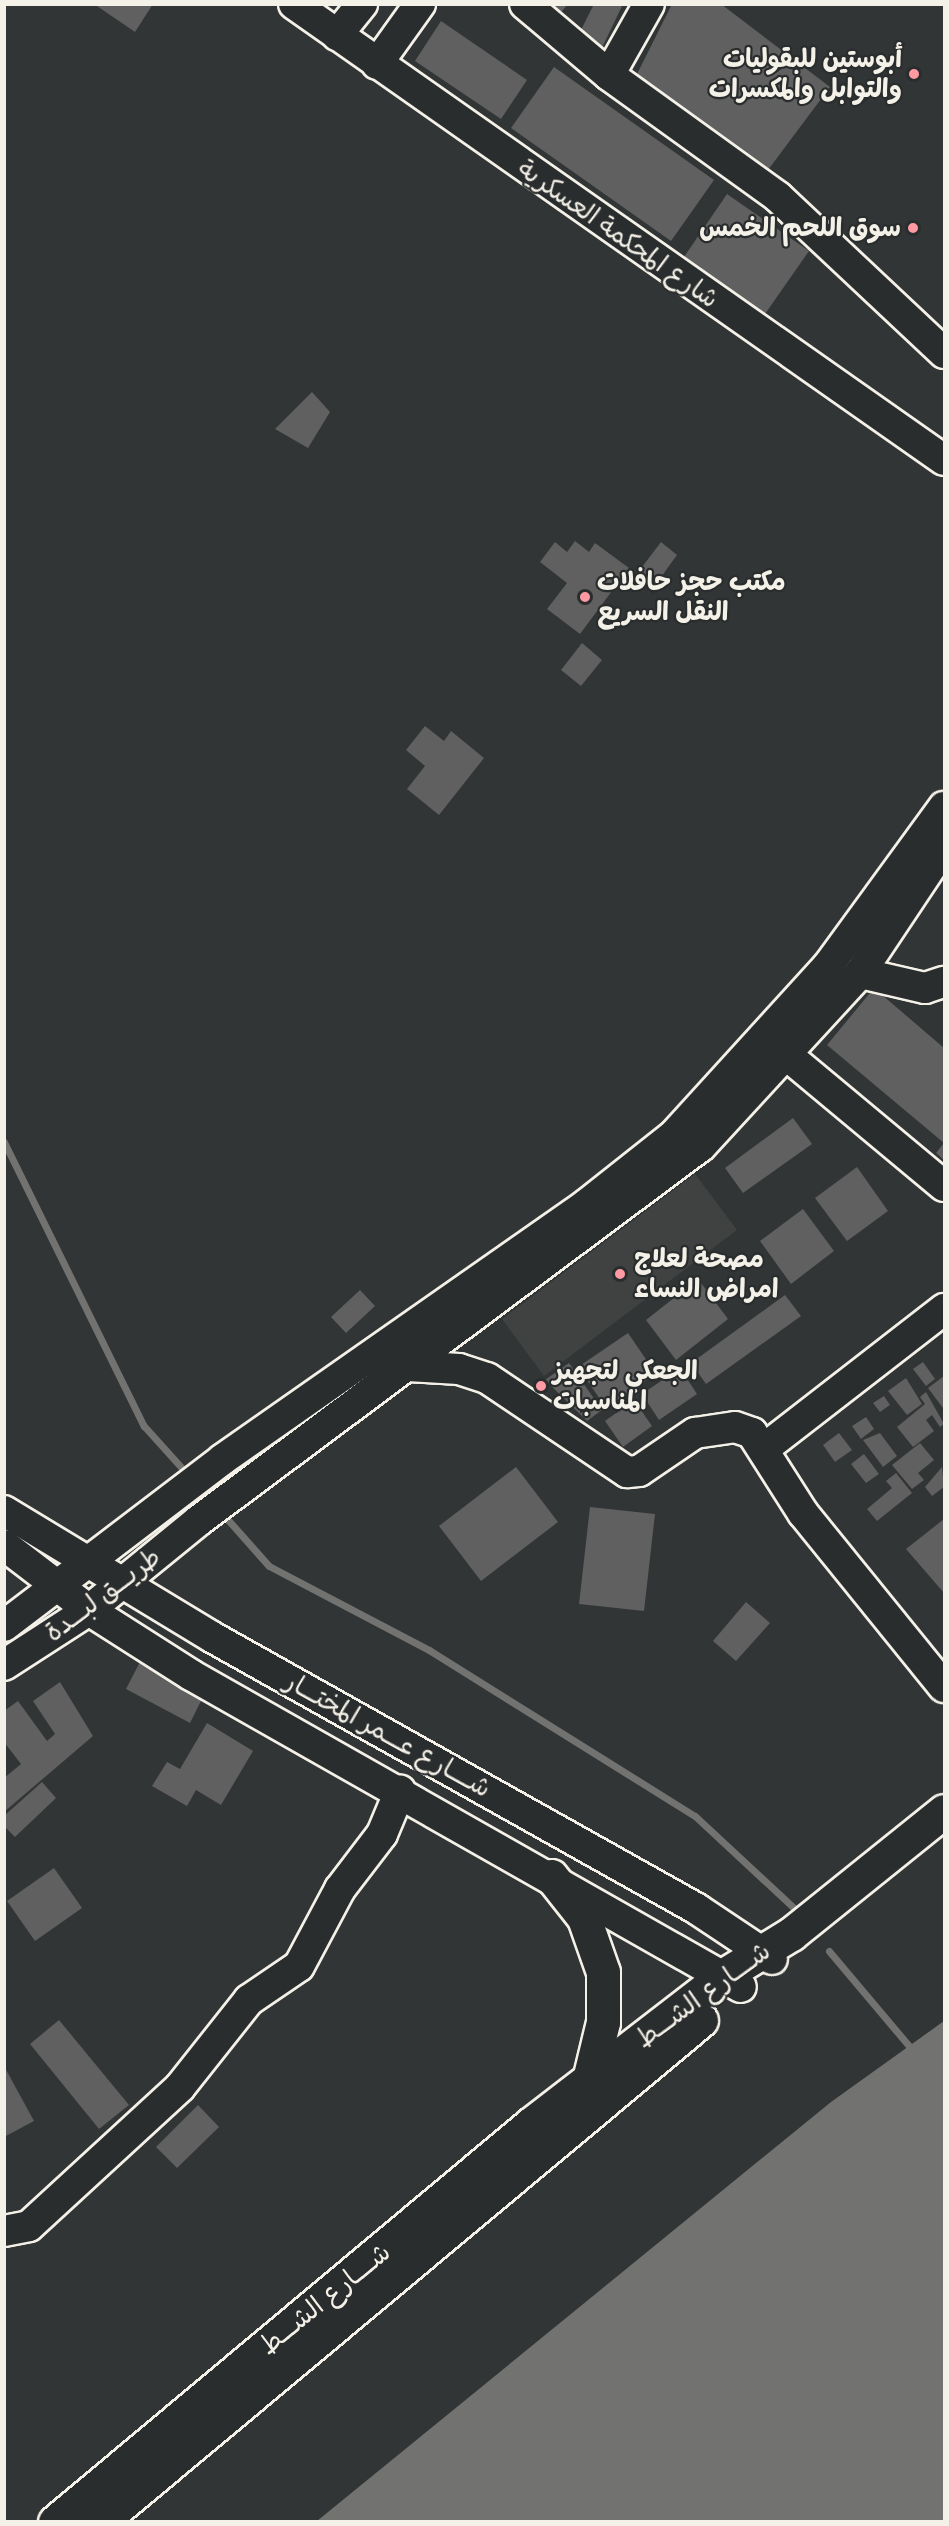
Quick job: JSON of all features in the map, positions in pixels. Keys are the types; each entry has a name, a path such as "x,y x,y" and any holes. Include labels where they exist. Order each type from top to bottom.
{"main road":[{"name":"شــــارع الشـــط","path":"100,2522 733,1981 945,1810"},
{"path":"551,1876 584,1918 603,1972 603,2022 588,2080"},
{"name":"شــــارع الشـــط","path":"55,2522 588,2080 733,1981"}],"street":[{"name":"شارع المحكمة العسكرية","path":"294,4 945,460"},
{"path":"337,35 362,4"},
{"path":"377,64 420,4"},
{"path":"525,4 609,75 778,197 945,353"},
{"path":"609,75 649,4"},
{"name":"طريـــق لبـــدة","path":"4,1626 223,1459 587,1204 674,1135 828,966 945,807"},
{"name":"طريـــق لبـــدة","path":"4,1665 89,1610 198,1521 701,1146 788,1056 860,973 945,847"},
{"path":"860,973 938,992"},
{"path":"788,1056 945,1186"},
{"path":"765,1448 945,1309"},
{"path":"408,1366 459,1369 487,1378 618,1470 639,1471 695,1433 714,1428 752,1433 765,1448 803,1513 945,1687"},
{"name":"شــــارع عـــمر المختـــار","path":"4,1511 121,1585 697,1909 774,1948"},
{"name":"شــــارع عـــمر المختـــار","path":"4,1545 89,1610 191,1675 551,1876 733,1981"},
{"path":"4,2230 28,2226 180,2087 249,2000 299,1966 340,1889 382,1834 400,1791"}],"shaded area":[{"name":"مصحة لعلاج امراض النساء","path":"695,1174 737,1230 544,1376 502,1319"},
{"path":"944,2021 944,2521 317,2521 831,2102"}],"building":[{"path":"94,4 153,4 135,32"},
{"path":"541,4 568,4 557,17"},
{"path":"594,4 623,4 600,52 576,40"},
{"path":"672,4 721,4 830,87 765,174 636,76"},
{"path":"441,21 527,80 501,119 415,61"},
{"path":"554,67 714,180 671,241 511,128"},
{"path":"727,194 809,251 765,314 684,257"},
{"path":"312,392 330,412 308,448 275,429"},
{"path":"575,541 589,552 595,543 629,568 580,634 547,609 567,583 540,562 555,542 567,552"},
{"path":"661,542 677,555 656,584 639,571"},
{"path":"582,643 602,660 581,686 561,670"},
{"path":"425,726 444,741 451,731 484,758 439,815 407,789 425,766 406,750"},
{"path":"874,988 944,1048 944,1143 827,1045"},
{"path":"793,1118 812,1144 743,1193 725,1168"},
{"path":"944,1143 944,1160 936,1153"},
{"path":"857,1167 888,1211 847,1241 815,1198"},
{"path":"803,1209 834,1251 791,1284 760,1241"},
{"path":"698,1279 728,1319 676,1360 646,1320"},
{"path":"360,1290 375,1306 346,1333 331,1317"},
{"path":"785,1295 801,1316 706,1384 691,1363"},
{"path":"628,1333 656,1374 606,1408 578,1367"},
{"path":"923,1362 935,1379 926,1386 913,1369"},
{"path":"569,1363 602,1410 587,1421 545,1380"},
{"path":"680,1368 697,1394 659,1420 642,1394"},
{"path":"944,1376 944,1406 943,1408 928,1388"},
{"path":"906,1378 922,1404 907,1415 888,1391"},
{"path":"926,1392 944,1424 940,1427 932,1415 926,1420 934,1431 913,1447 897,1427 925,1404 920,1397"},
{"path":"884,1396 890,1405 880,1412 873,1403"},
{"path":"634,1400 652,1426 623,1447 605,1421"},
{"path":"866,1417 874,1429 861,1439 852,1426"},
{"path":"839,1433 852,1450 835,1462 823,1445"},
{"path":"880,1433 897,1456 883,1467 863,1440"},
{"path":"920,1443 934,1460 918,1473 924,1480 912,1489 892,1465"},
{"path":"864,1454 879,1474 866,1483 851,1464"},
{"path":"516,1467 558,1522 481,1581 439,1526"},
{"path":"942,1467 944,1487 932,1496 925,1487"},
{"path":"896,1473 912,1493 877,1521 867,1509 892,1488 886,1481"},
{"path":"590,1507 655,1514 644,1611 579,1604"},
{"path":"944,1519 944,1593 906,1549"},
{"path":"746,1602 770,1623 736,1661 713,1641"},
{"path":"142,1658 206,1691 190,1723 126,1689"},
{"path":"60,1682 93,1736 4,1812 4,1778 21,1764 4,1742 4,1711 18,1701 47,1741 55,1734 33,1701"},
{"path":"207,1723 253,1751 221,1805 196,1790 187,1806 152,1786 167,1762 180,1769"},
{"path":"42,1782 56,1798 15,1837 4,1826 4,1816"},
{"path":"54,1868 82,1908 35,1941 7,1901"},
{"path":"59,2020 129,2105 99,2129 30,2044"},
{"path":"4,2066 34,2121 4,2137"},
{"path":"198,2105 219,2127 177,2168 156,2147"}],"waterway":[{"path":"4,1142 144,1426 190,1477"},
{"path":"221,1512 269,1566 429,1650 695,1816 793,1907"},
{"path":"829,1951 909,2046"}],"place":[{"name":"أبوستين للبقوليات والتوابل والمكسرات","path":"914,74"},
{"name":"سوق اللحم الخمس","path":"913,228"},
{"name":"مكتب حجز حافلات النقل السريع","path":"585,597"},
{"name":"مصحة لعلاج امراض النساء","path":"620,1274"},
{"name":"الجعكي لتجهيز المناسبات","path":"541,1386"}]}
